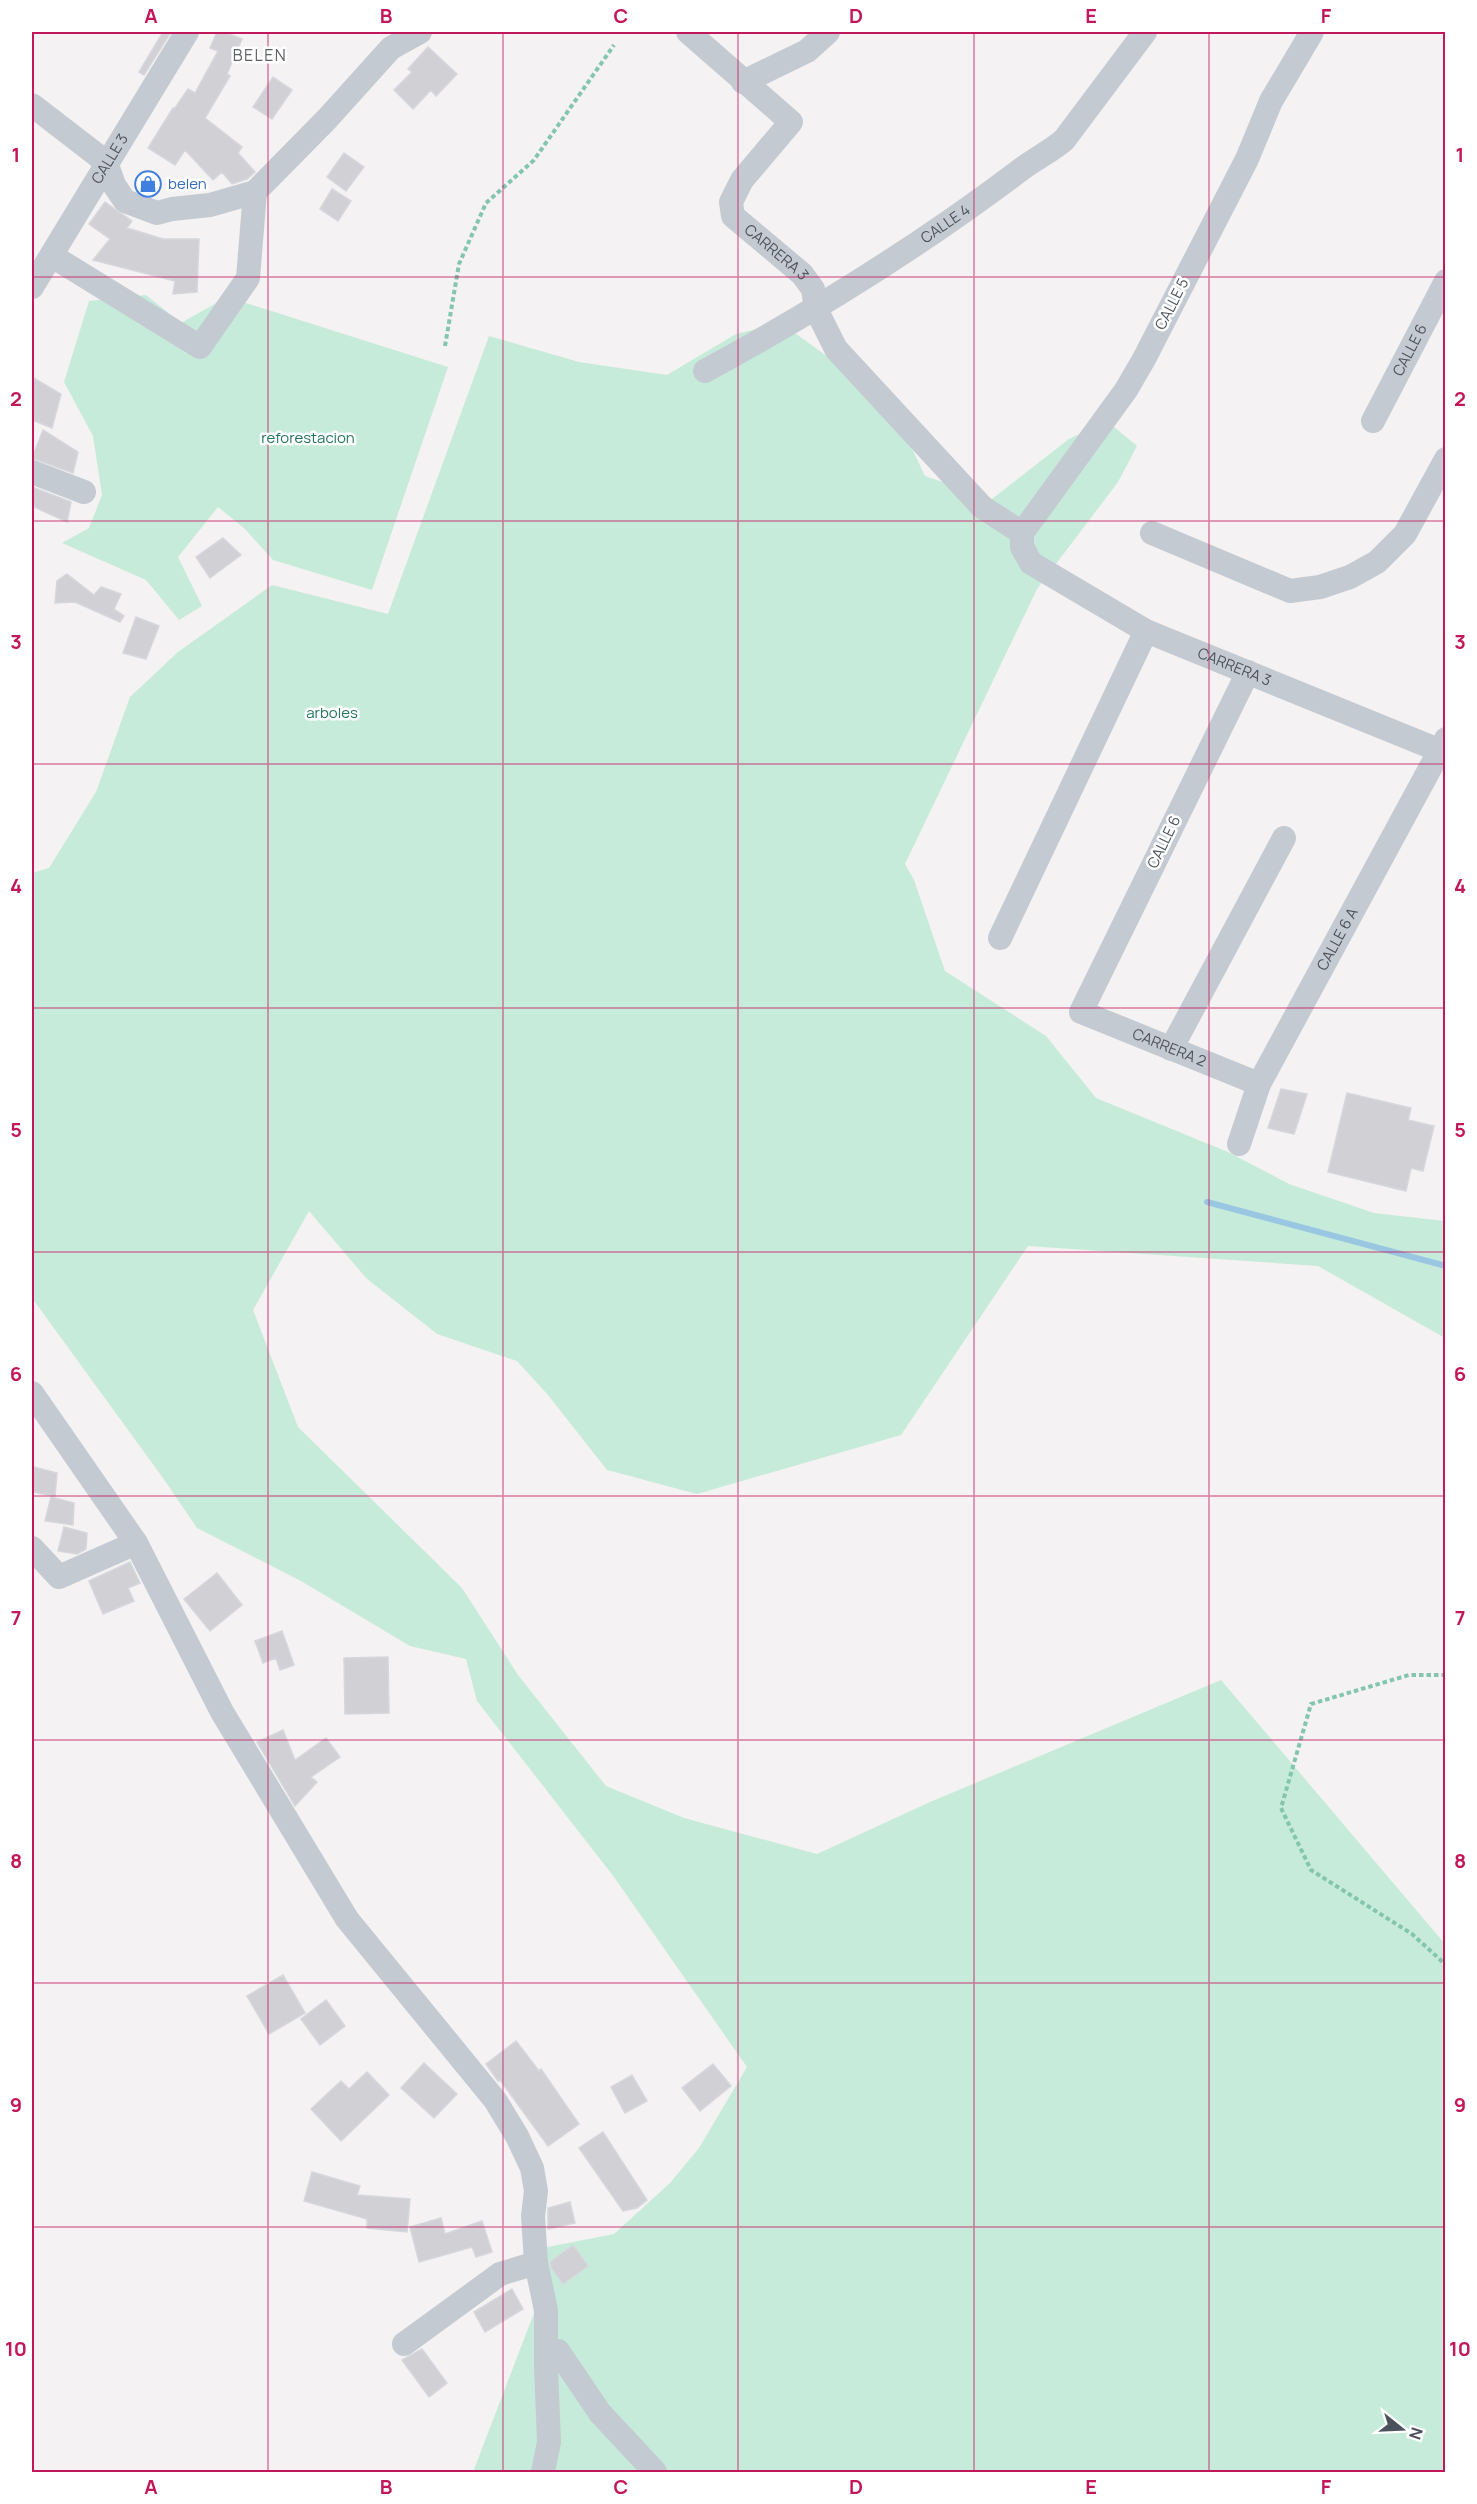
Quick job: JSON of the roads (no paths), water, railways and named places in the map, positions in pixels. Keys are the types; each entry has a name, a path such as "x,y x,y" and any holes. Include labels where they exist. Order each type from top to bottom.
{"street":[{"name":"CALLE 3","path":"32,287 187,32"},
{"path":"32,105 106,162 114,185 125,201 157,213 210,205 255,192 327,119 391,48 420,32"},
{"name":"CARRERA 3","path":"688,32 791,122 742,180 731,202 733,216 802,274 813,289 816,309 836,349 982,507 1022,533 1022,547 1031,563 1146,631 1443,748"},
{"path":"743,82 807,51 828,32"},
{"name":"CALLE 4","path":"705,371 816,309 974,206 1064,140 1145,32"},
{"name":"CALLE 5","path":"1022,533 1126,390 1246,159 1272,101 1312,32"},
{"path":"52,256 200,347 248,278 255,192"},
{"name":"CALLE 6","path":"1373,421 1446,281"},
{"path":"1152,533 1290,591 1320,587 1350,578 1377,562 1395,545 1405,534 1446,459"},
{"path":"32,472 84,492"},
{"path":"1000,938 1146,631"},
{"name":"CALLE 6","path":"1081,1012 1248,672"},
{"name":"CALLE 6 A","path":"1239,1144 1259,1084 1443,748"},
{"path":"1171,1049 1284,838"},
{"name":"CARRERA 2","path":"1081,1012 1259,1084"},
{"path":"32,1393 136,1543 222,1712 347,1919 495,2100 517,2136 532,2168 536,2191 533,2216 536,2263 546,2310 549,2442 543,2472"},
{"path":"32,1548 59,1576 136,1543"},
{"path":"404,2344 500,2274 536,2263"},
{"path":"547,2353 558,2351 600,2413 655,2472"}],"waterway":[{"path":"1207,1202 1446,1266"}],"place":[{"name":"belen","path":"148,184"}],"district":[{"name":"BELEN","path":"260,55"}],"park label":[{"name":"reforestacion","path":"308,438"},
{"name":"arboles","path":"332,713"}]}
